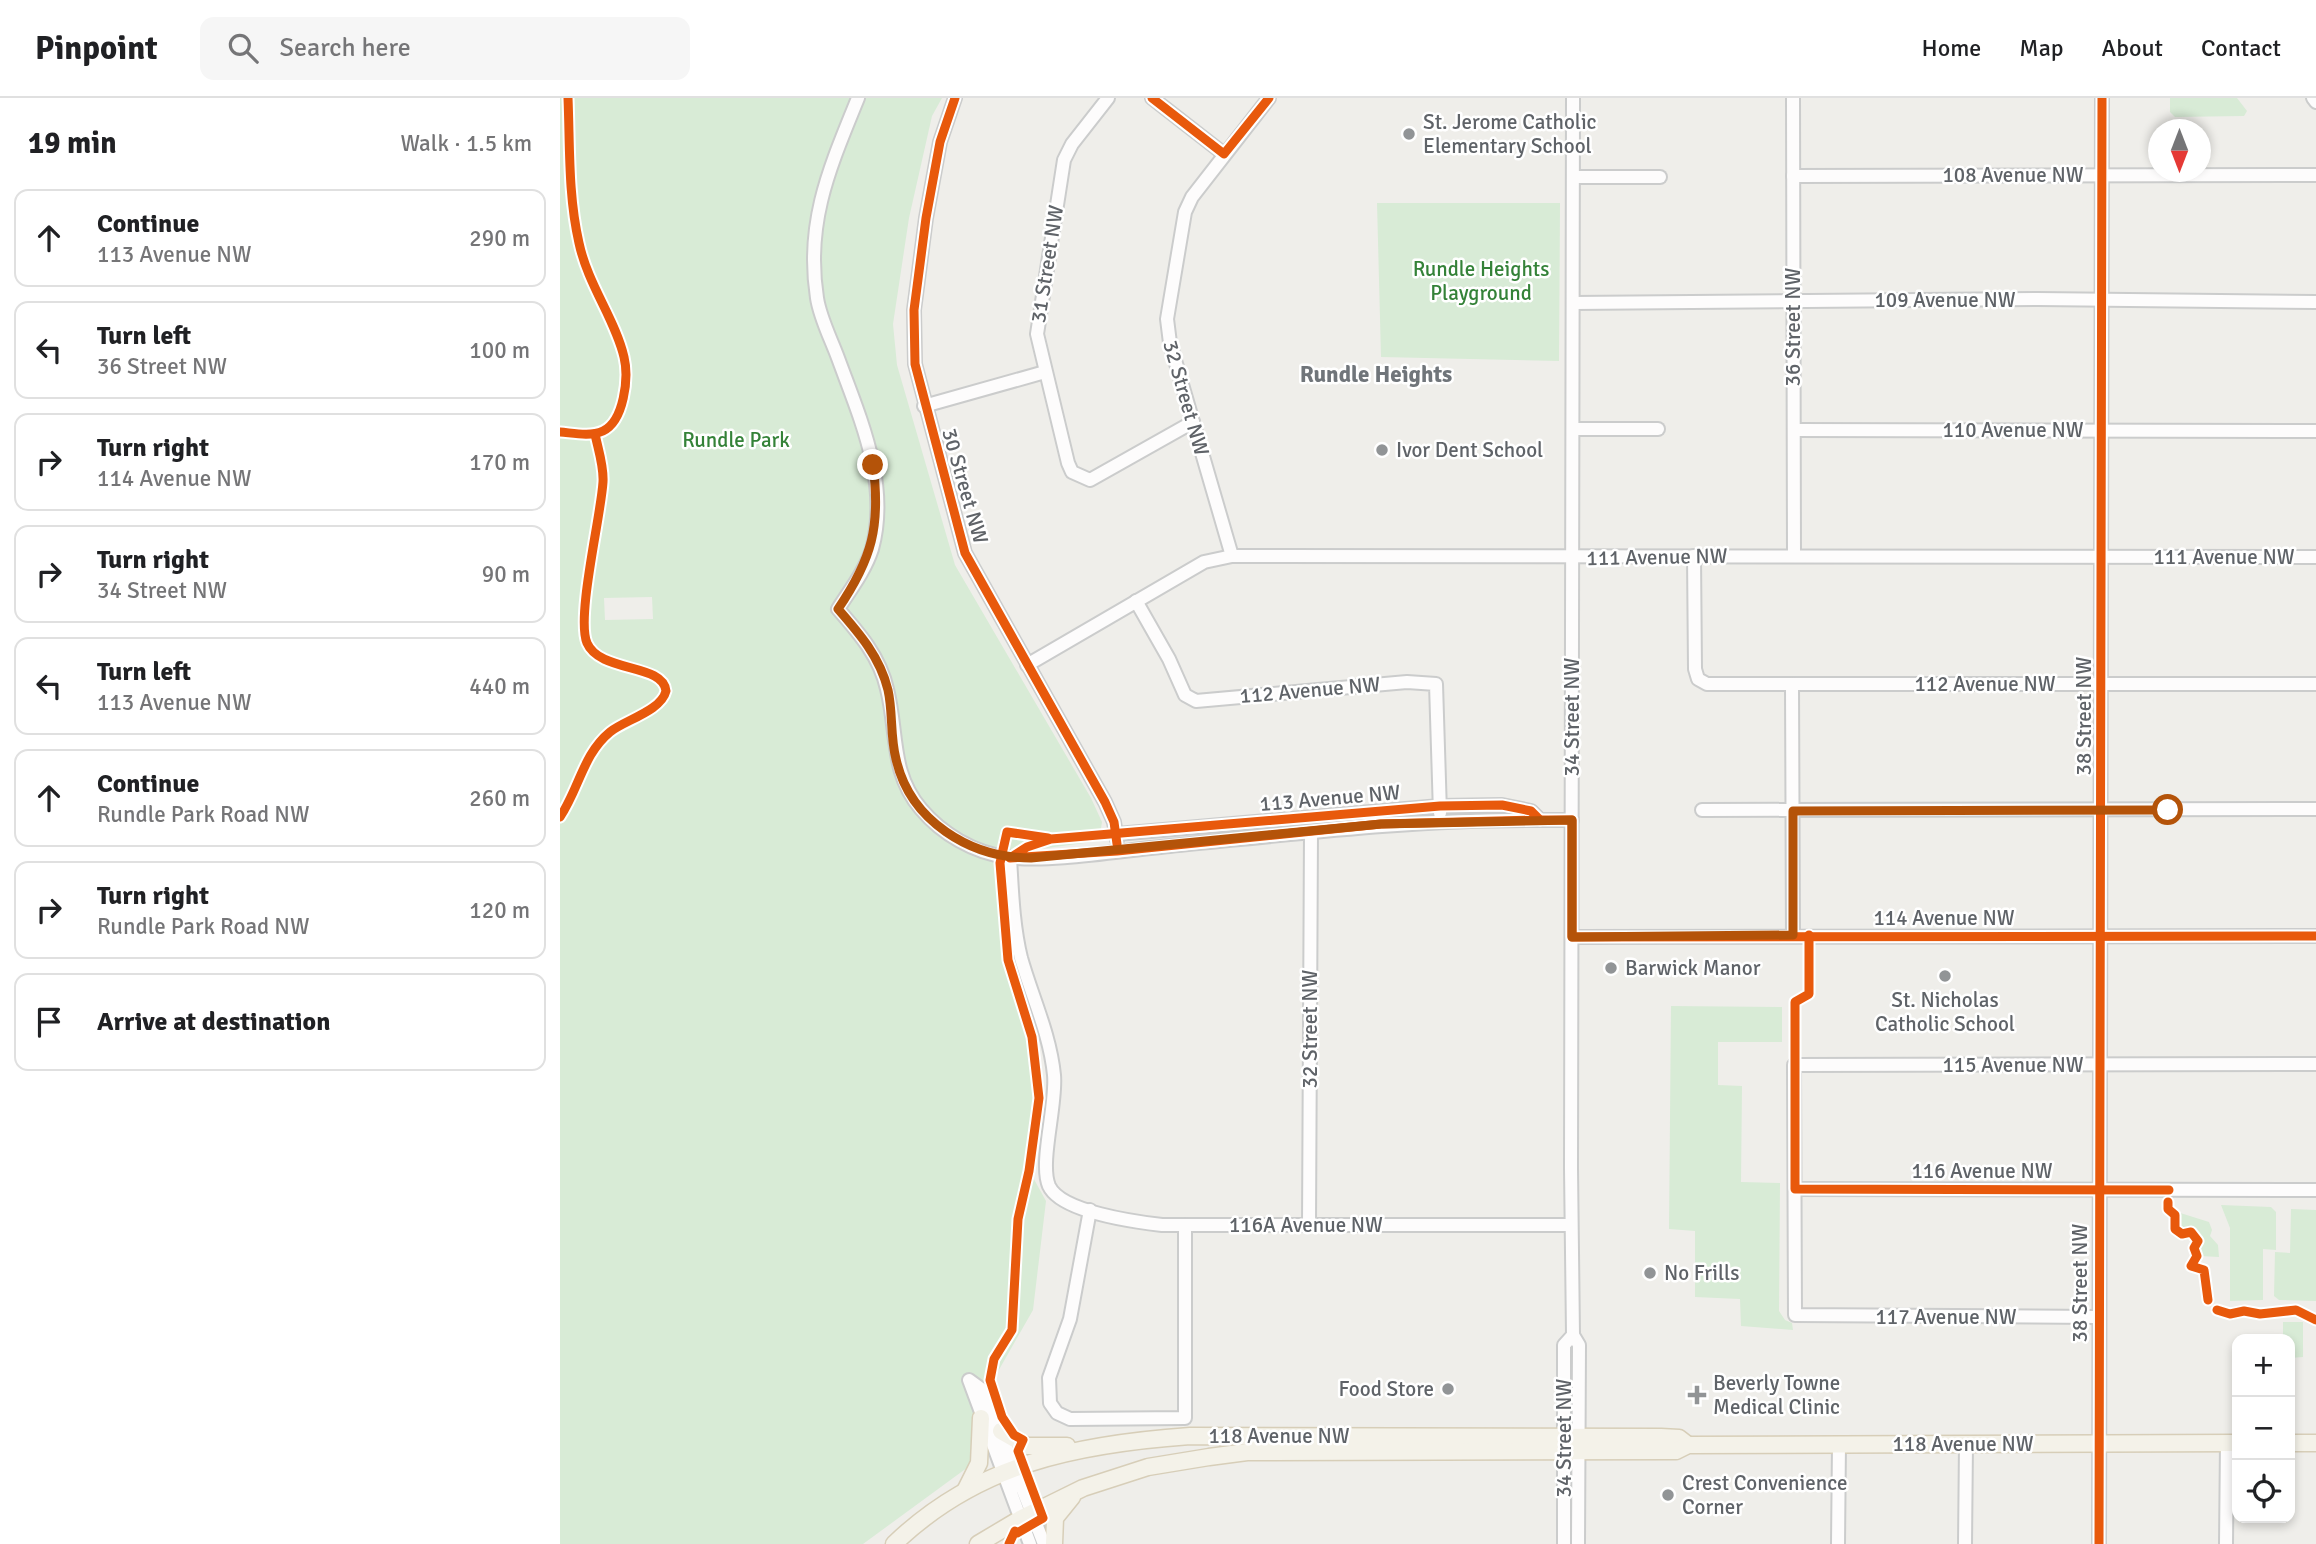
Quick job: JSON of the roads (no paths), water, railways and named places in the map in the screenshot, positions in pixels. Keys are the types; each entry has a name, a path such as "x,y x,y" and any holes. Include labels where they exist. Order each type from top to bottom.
{"main road":[{"path":"966,1489 979,1463 981,1418"},
{"path":"1001,1431 1027,1446 1067,1446 1079,1450"},
{"name":"118 Avenue NW","path":"894,1544 917,1522 966,1489 1008,1470 1079,1450 1124,1441 1190,1436 1572,1445"},
{"name":"118 Avenue NW","path":"978,1544 1026,1516 1083,1488 1149,1467 1247,1452 1572,1445 1679,1438 1688,1445 2232,1443"},
{"path":"2295,1443 2316,1443"},
{"path":"1054,1544 1055,1518 1064,1504 1083,1488"}],"street":[{"name":"113 Avenue NW","path":"858,98 825,180 813,243 817,300 868,440 876,492 872,549 866,564 838,609 867,642 880,669 888,689 895,756 912,798 930,819 951,836 975,849 1010,858 1117,851 1440,821 1572,820"},
{"name":"30 Street NW","path":"955,98 940,142 914,310 915,364 924,406 965,553 1105,802 1117,834 1117,851"},
{"name":"31 Street NW","path":"1108,98 1072,144 1064,160 1037,334 1068,463 1072,472 1090,480 1192,422"},
{"path":"1152,98 1224,154"},
{"name":"32 Street NW","path":"1232,556 1167,331 1167,319 1185,212 1224,154 1269,98"},
{"name":"34 Street NW","path":"1564,1544 1579,1345 1573,1335 1572,1225 1573,98"},
{"name":"36 Street NW","path":"1793,98 1794,556"},
{"name":"38 Street NW","path":"2099,1544 2097,1189 2101,810 2102,98"},
{"name":"108 Avenue NW","path":"1793,176 2316,175"},
{"path":"1573,177 1660,177"},
{"name":"109 Avenue NW","path":"1573,303 2102,300 2316,302"},
{"path":"924,406 1045,372"},
{"path":"1573,429 1658,429"},
{"name":"110 Avenue NW","path":"1794,430 2316,431"},
{"name":"111 Avenue NW","path":"1027,664 1204,562 1232,556 2316,557"},
{"name":"112 Avenue NW","path":"1695,556 1695,669 1698,679 1707,684 2316,684"},
{"name":"112 Avenue NW","path":"1136,601 1169,659 1185,695 1196,701 1407,682 1436,684 1440,806"},
{"path":"1792,685 1793,935"},
{"name":"113 Avenue NW","path":"1117,834 1440,806 1502,805 1531,811 1540,820"},
{"path":"1440,806 1440,821"},
{"path":"1702,810 2316,809"},
{"name":"32 Street NW","path":"1309,1225 1311,832"},
{"name":"116A Avenue NW","path":"1010,858 1017,940 1045,1029 1055,1076 1046,1169 1049,1187 1063,1199 1130,1222 1185,1225 1572,1225"},
{"name":"114 Avenue NW","path":"1572,937 2316,936"},
{"name":"115 Avenue NW","path":"1795,1189 1794,1065 2316,1064"},
{"name":"116 Avenue NW","path":"1795,1189 2316,1190"},
{"name":"117 Avenue NW","path":"1795,1189 1795,1315 2097,1317"},
{"path":"1090,1210 1070,1319 1049,1378 1050,1402 1057,1413 1070,1419 1185,1418 1185,1225"},
{"path":"1008,1470 1001,1431 984,1391 969,1380 981,1418 1008,1470 1026,1516 1044,1544"},
{"path":"2226,1544 2232,1443"},
{"path":"1838,1544 1839,1444"},
{"path":"1965,1544 1966,1444"},
{"name":"34 Street NW","path":"1572,1445 1578,1544"},
{"path":"1026,1516 1030,1544"}],"place":[{"name":"St. Jerome Catholic Elementary School","path":"1409,134"},
{"name":"Ivor Dent School","path":"1382,450"},
{"name":"Barwick Manor","path":"1611,968"},
{"name":"St. Nicholas Catholic School","path":"1945,976"},
{"name":"No Frills","path":"1650,1273"},
{"name":"Food Store","path":"1448,1389"},
{"name":"Beverly Towne Medical Clinic","path":"1697,1395"},
{"name":"Crest Convenience Corner","path":"1668,1495"}],"district":[{"name":"Rundle Heights","path":"1376,374"}],"park label":[{"name":"Rundle Heights Playground","path":"1481,281"},
{"name":"Rundle Park","path":"736,440"}]}
